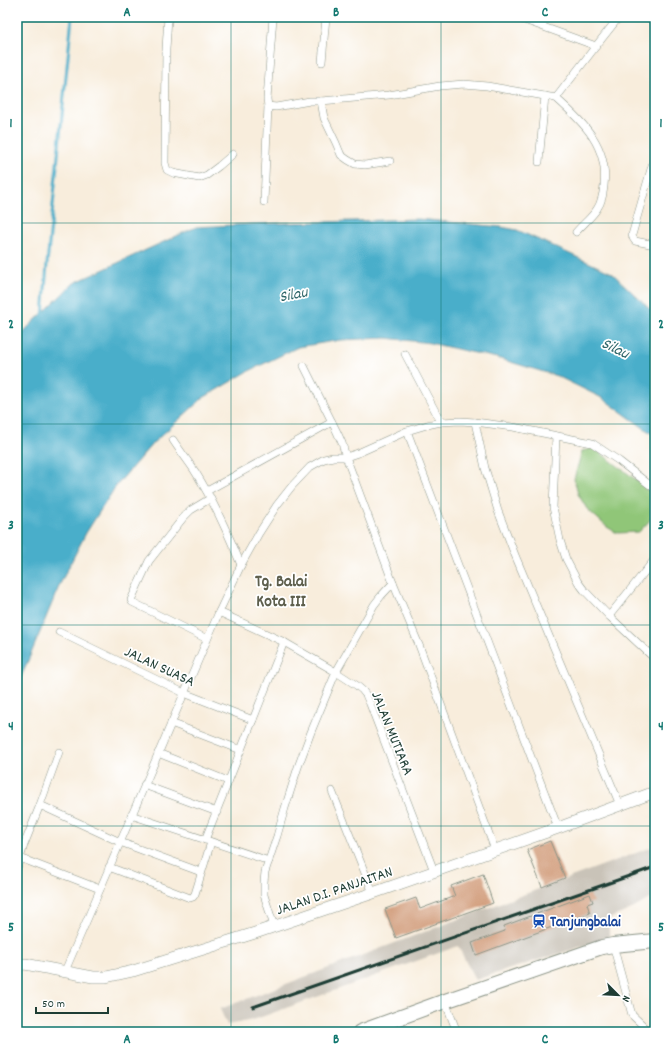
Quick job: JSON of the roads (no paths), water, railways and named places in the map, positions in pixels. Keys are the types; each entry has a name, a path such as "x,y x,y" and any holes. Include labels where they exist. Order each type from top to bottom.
{"highway":[{"path":"360,1032 602,947 655,941"}],"main road":[{"name":"JALAN D.I. PANJAITAN","path":"17,965 25,964 65,971 80,976 106,977 154,965 373,893 655,792"}],"street":[{"path":"168,17 166,49 165,162 167,170 173,173 199,178 207,175 233,154"},
{"path":"264,202 268,106 267,99 273,17"},
{"path":"322,62 326,17"},
{"path":"516,17 596,46"},
{"path":"556,98 619,17"},
{"path":"649,17 655,24"},
{"path":"268,106 389,95 440,86 464,84 487,86 556,98 588,129 598,146 604,169 602,199 597,209 576,232"},
{"path":"539,162 545,96"},
{"path":"321,101 324,118 341,155 355,164 365,165 390,161"},
{"path":"655,155 632,236 635,241 655,246"},
{"path":"406,354 441,422"},
{"path":"304,366 342,443 393,583 419,645 495,850"},
{"path":"207,492 332,422"},
{"path":"65,971 184,692 241,565 277,505 310,467 324,459 346,457 408,431 427,425 441,422 476,422 513,427 592,443 619,461 655,489"},
{"path":"476,422 485,468 498,511 620,805"},
{"path":"408,431 558,828"},
{"path":"556,436 553,507 560,540 566,559 584,590 609,616 655,658"},
{"path":"173,440 196,472 211,498 241,565"},
{"path":"207,639 132,602 131,600 149,561 183,518 191,510 211,498"},
{"path":"609,616 655,559"},
{"path":"274,926 264,895 265,872 298,767 336,672 374,606 393,583"},
{"name":"JALAN MUTIARA","path":"219,612 284,642 336,672 356,685 366,695 434,871"},
{"name":"JALAN SUASA","path":"59,632 184,692 253,720"},
{"path":"109,867 190,898 193,897 216,812 284,642"},
{"path":"171,723 241,750"},
{"path":"17,868 24,845 59,752"},
{"path":"158,753 228,781"},
{"path":"144,785 216,812"},
{"path":"332,791 373,893"},
{"path":"40,805 120,842 201,872"},
{"path":"132,815 269,861"},
{"path":"20,858 100,889"},
{"path":"613,945 632,1015 650,1032"},
{"path":"445,1001 457,1032"}],"water":[{"name":"Silau","path":"418,219 501,227 517,230 612,273 655,314 655,436 602,398 557,376 497,358 430,343 386,338 341,340 298,347 247,372 203,398 153,443 116,486 86,533 60,584 17,687 17,343 27,328 74,283 196,227"}],"waterway":[{"path":"43,316 72,17"}],"railway":[{"path":"253,1007 655,867"}],"place":[{"name":"Tanjungbalai","path":"539,921"}],"district":[{"name":"Tg. Balai Kota III","path":"281,590"}]}
